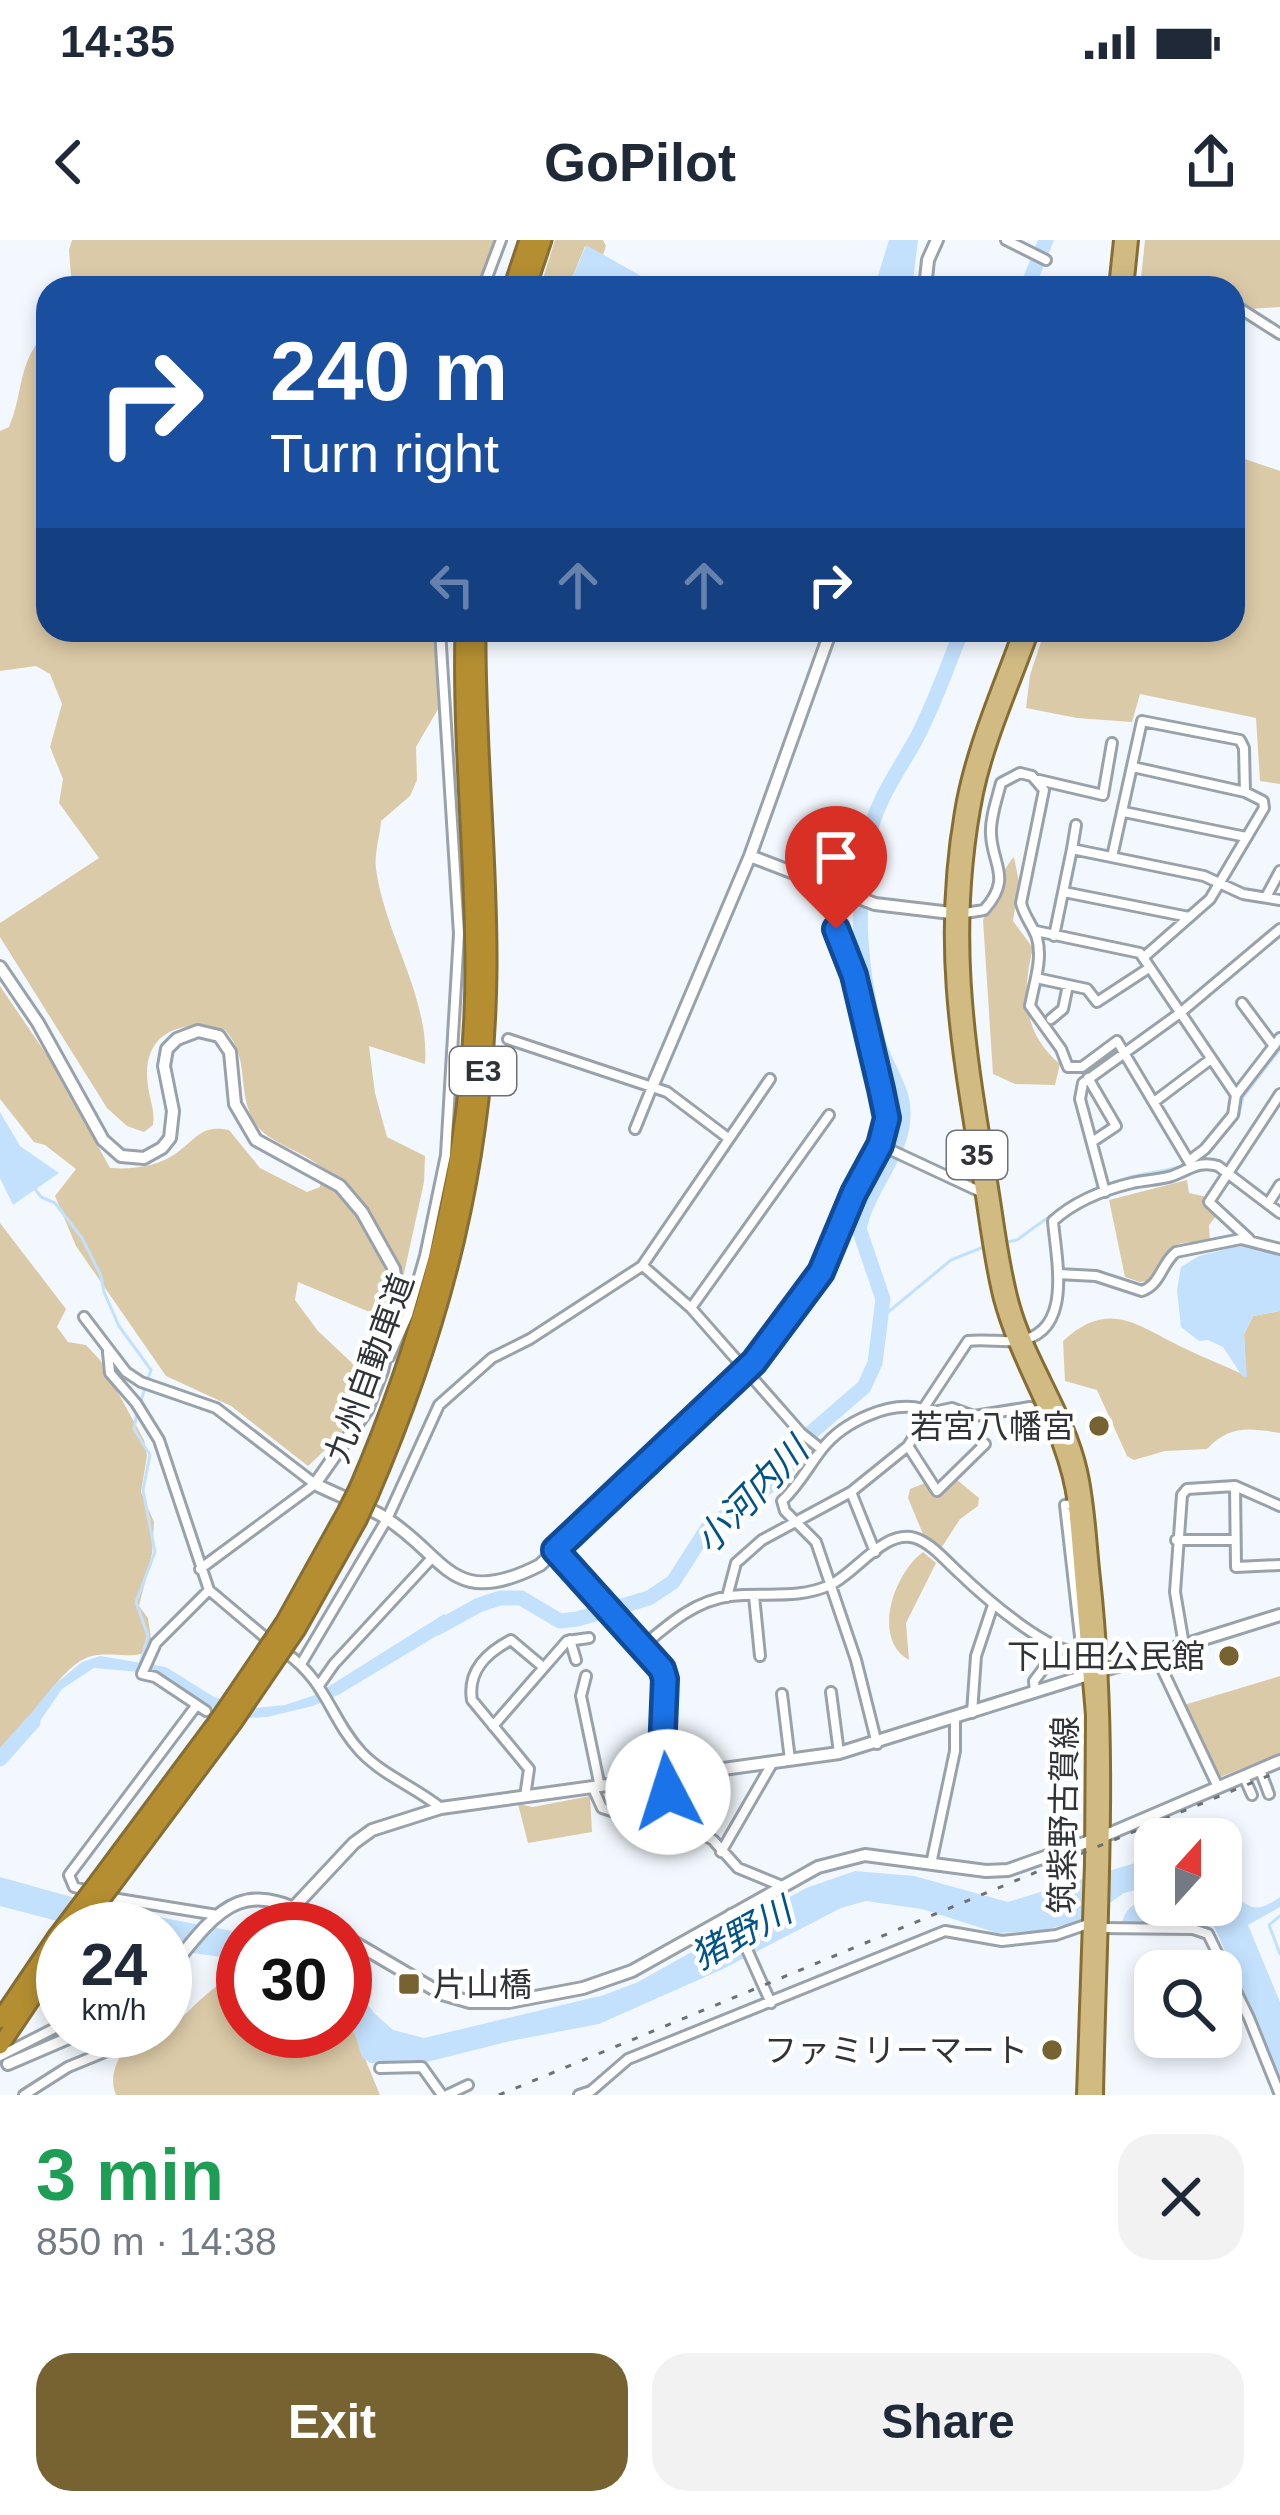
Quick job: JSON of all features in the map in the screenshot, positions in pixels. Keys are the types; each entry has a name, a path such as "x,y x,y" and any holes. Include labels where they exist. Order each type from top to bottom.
{"highway":[{"path":"516,276 527,240"},
{"path":"531,276 543,240"},
{"name":"九州自動車道","path":"364,1491 421,1323 442,1247 460,1150 474,965 464,642"},
{"name":"九州自動車道","path":"91,1902 213,1715 290,1626 352,1516 417,1380 444,1297 480,1108 488,929 478,642"},
{"name":"九州自動車道","path":"95,1902 106,1881"},
{"name":"九州自動車道","path":"0,2020 36,1974"},
{"name":"九州自動車道","path":"0,2046 36,1985"}],"main road":[{"path":"1117,276 1121,240"},
{"path":"1128,276 1132,240"},
{"name":"筑紫野古賀線","path":"1017,642 966,790 953,1010 1000,1294 1070,1474 1085,1653 1096,1673"},
{"name":"筑紫野古賀線","path":"1028,642 980,775 957,914 966,1037 1018,1340 1062,1422 1080,1471 1096,1673 1098,1838 1084,2095"},
{"name":"筑紫野古賀線","path":"1095,1920 1096,2095"}],"street":[{"path":"488,276 501,240"},
{"path":"926,276 937,240"},
{"path":"1006,240 1046,260"},
{"path":"1245,312 1280,334"},
{"path":"200,1569 315,1484 367,1410 408,1315 434,1218 446,1154 458,1030 460,934 441,642"},
{"path":"634,1130 750,856 827,642"},
{"path":"1112,857 1142,721 1240,740 1245,792"},
{"path":"750,856 875,904 957,914 984,910 993,901 1000,870 991,827 1001,784 1020,773 1102,795 1112,743"},
{"path":"1133,767 1245,792 1263,800 1264,808 1210,899 1144,957"},
{"path":"1038,780 1043,800 1021,903 1036,932 1040,954 1030,1006 1061,1048 1068,1066 1082,1067 1117,1041 1190,1163"},
{"path":"1124,812 1246,837"},
{"path":"1054,936 1076,825"},
{"path":"1072,849 1220,883 1243,894 1280,899"},
{"path":"1266,897 1280,871"},
{"path":"1064,892 1189,917"},
{"path":"84,1317 126,1372 141,1382 216,1408 315,1484 387,1519 431,1559 465,1581 513,1579 540,1565 746,1372 821,1272 854,1193 883,1146 887,1118 854,975 836,929 844,893"},
{"path":"1105,1192 1081,1088 1280,929"},
{"path":"1036,932 1140,953 1236,1095"},
{"path":"0,967 103,1141 121,1156 144,1159 170,1138 173,1111 164,1066 167,1049 187,1033 219,1036 230,1052 235,1104 248,1131 256,1140 340,1186 362,1212 394,1269 396,1305 382,1371"},
{"path":"1036,977 1087,989 1097,1002 1149,968"},
{"path":"1051,1019 1063,1009 1068,985"},
{"path":"727,1597 736,1563 762,1540 851,1492 908,1445 968,1341 1018,1340 1036,1333 1054,1311 1058,1274 1052,1221 1071,1205 1105,1192 1172,1176 1205,1149 1233,1115 1236,1095 1277,1042 1242,1003"},
{"path":"508,1039 668,1092 728,1138"},
{"path":"1154,1102 1211,1059"},
{"path":"1088,1078 1116,1126 1092,1142"},
{"path":"301,1664 387,1519 439,1405 492,1358 530,1339 642,1266 770,1079"},
{"path":"1280,1094 1209,1202 1249,1239 1280,1249"},
{"path":"691,1308 829,1115"},
{"path":"883,1146 983,1193"},
{"path":"1190,1163 1209,1163 1226,1172 1280,1213"},
{"path":"1268,1204 1280,1185"},
{"path":"1058,1274 1096,1276 1142,1291 1154,1284 1176,1252 1249,1239"},
{"path":"642,1266 691,1308 801,1433 820,1448"},
{"path":"109,1352 110,1373 159,1441 208,1590 320,1684 364,1755 441,1808"},
{"path":"877,1744 856,1660 816,1542 782,1501 805,1478 820,1448 882,1411 899,1406 926,1411 952,1408 974,1416 1030,1407"},
{"path":"908,1445 937,1491 985,1444"},
{"path":"1235,1486 1236,1567 1280,1565"},
{"path":"1184,1646 1175,1592 1182,1495 1187,1489 1235,1486 1280,1506"},
{"path":"851,1492 875,1552"},
{"path":"644,1645 676,1618 709,1601 789,1596 829,1585 893,1538 913,1538 939,1555 993,1605 1060,1648 1085,1653"},
{"path":"1176,1540 1234,1540"},
{"path":"555,1550 655,1657 665,1679 663,1827"},
{"path":"320,1684 431,1559"},
{"path":"208,1590 156,1643 142,1674 155,1677 213,1715 75,1865 69,1881 74,1887 130,1903 214,1918"},
{"path":"754,1596 760,1656"},
{"path":"972,1713 976,1656 993,1605"},
{"path":"299,1902 372,1830 441,1808 839,1754 1280,1615"},
{"path":"494,1726 570,1640 589,1637"},
{"path":"525,1797 529,1769 472,1700 470,1687 486,1653 512,1640 543,1667"},
{"path":"570,1640 576,1660"},
{"path":"1035,1693 1034,1682 1060,1648"},
{"path":"1155,1654 1218,1787"},
{"path":"586,1676 581,1696 602,1808 663,1827 699,1832 713,1840 737,1868 782,1886"},
{"path":"831,1692 839,1754"},
{"path":"782,1694 790,1760"},
{"path":"931,1864 955,1751 955,1719"},
{"path":"372,1953 442,1994 470,2002 509,2002 583,1988 632,1971 818,1867 865,1855 1008,1870 1098,1838 1280,1761"},
{"path":"721,1852 773,1762"},
{"path":"1260,1770 1269,1794"},
{"path":"1244,1777 1252,1795"},
{"path":"245,1902 284,1902"},
{"path":"192,1943 214,1918"},
{"path":"734,1918 771,2003"},
{"path":"579,2095 591,2091 628,2059 945,1931 1003,1941 1056,1935 1095,1920 1208,1934 1280,2095"},
{"path":"4,2060 36,2040"},
{"path":"4,2060 36,2049"},
{"path":"24,2095 90,2058"},
{"path":"380,2068 422,2068 444,2095 468,2085"}],"shaded area":[{"path":"72,240 508,240 494,276 71,276"},
{"path":"555,240 603,240 603,255 585,246 573,276 544,276"},
{"path":"1145,240 1280,240 1280,307 1245,306 1245,276 1141,276"},
{"path":"36,345 36,642 435,642 438,709 416,747 417,780 410,796 381,821 376,863 388,918 421,1015 425,1064 369,1046 387,1137 425,1156 424,1182 403,1278 389,1282 384,1318 298,1282 295,1300 318,1331 367,1377 345,1427 308,1466 231,1406 166,1376 76,1246 55,1196 76,1169 34,1142 0,1099 0,986 51,1061 110,1168 154,1164 201,1134 220,1129 229,1130 260,1168 307,1192 320,1187 321,1167 265,1134 252,1118 238,1051 225,1030 180,1028 158,1041 147,1068 153,1125 144,1132 127,1126 107,1108 0,937 0,923 99,858 59,803 63,779 50,747 62,704 50,674 36,666 0,671 0,431 9,427"},
{"path":"1245,459 1280,471 1280,784 1260,781 1256,718 1140,694 1132,722 1077,718 1026,708 1041,642 1245,642"},
{"path":"1014,857 1019,882 1013,921 1033,948 1028,1010 1038,1039 1060,1064 1055,1085 1015,1084 993,1074 983,920"},
{"path":"1187,1180 1189,1193 1207,1197 1220,1211 1209,1225 1210,1243 1186,1242 1171,1248 1151,1281 1125,1277 1109,1200"},
{"path":"0,1223 66,1309 57,1327 68,1342 86,1345 100,1360 144,1440 147,1456 141,1492 154,1522 152,1554 139,1606 148,1618 151,1639 141,1654 97,1655 74,1665 0,1750"},
{"path":"1280,1311 1280,1433 1240,1430 1207,1449 1165,1451 1134,1460 1127,1456 1097,1390 1065,1381 1063,1341 1080,1328 1110,1319 1137,1325 1246,1376 1244,1334 1253,1316"},
{"path":"956,1479 979,1498 978,1506 960,1519 942,1547 923,1534 908,1498 910,1489 925,1483 937,1495"},
{"path":"923,1552 936,1563 906,1623 909,1660 891,1637 891,1606 903,1575"},
{"path":"1280,1676 1280,1754 1220,1777 1184,1705"},
{"path":"590,1796 592,1832 528,1843 518,1804 533,1807"},
{"path":"216,1987 216,2058 365,2058 380,2095 116,2095 113,2076 119,2058 192,2058 192,2008"}],"water":[{"path":"889,240 918,240 914,276 878,276"},
{"path":"586,245 641,276 573,276"},
{"path":"0,1112 20,1146 59,1173 13,1205 0,1178"},
{"path":"1234,1247 1280,1256 1280,1311 1253,1316 1244,1334 1247,1377 1223,1347 1199,1341 1181,1327 1177,1290 1181,1267 1199,1256"},
{"path":"444,1614 458,1623 313,1706 249,1718 210,1707 161,1674 94,1668 62,1689 27,1740 12,1737 53,1686 82,1662 100,1656 166,1667 214,1697 255,1708 285,1705 315,1695"},
{"name":"猪野川","path":"1134,1863 1134,1890 1085,1920 1039,1931 997,1933 922,1909 866,1901 841,1908 723,1969 599,2024 427,2062 370,2063 363,2058 372,2058 372,2010 393,2030 424,2038 604,1995 638,1982 806,1888 855,1871 914,1876 1008,1902"},
{"path":"0,1877 90,1902 36,1902 36,1915 0,1906"},
{"path":"1280,1897 1280,1907 1248,1925 1280,2002 1280,2076 1242,1990 1242,1950 1225,1950 1214,1926 1242,1926 1242,1901 1261,1907"},
{"path":"1133,1905 1134,1924 1122,1924 1126,1912"},
{"path":"192,1923 216,1928 216,1956 192,1953"}],"waterway":[{"name":"小河内川","path":"1032,276 1046,240"},
{"name":"小河内川","path":"437,1628 500,1598 521,1598 560,1621 649,1598 673,1582 707,1529 773,1483 801,1451 806,1437 864,1387 875,1363 883,1299 859,1229 898,1141 903,1110 878,1041 867,991 860,916 864,866 876,813 922,728 957,642"},
{"path":"1217,1140 1239,1115 1243,1097 1280,1049"},
{"path":"1007,1242 1094,1190 1187,1164"},
{"path":"33,1186 41,1197 55,1203 82,1238 119,1326 151,1370 140,1403"},
{"path":"881,1318 951,1260 986,1246"},
{"path":"137,1412 134,1429 150,1455 143,1490 155,1552 136,1602 148,1636 140,1664"},
{"name":"小河内川","path":"0,1759 33,1722"},
{"path":"1280,1916 1269,1925 1280,1954"}],"railway":[{"path":"499,2095 1280,1771"}],"place":[{"name":"若宮八幡宮","path":"1099,1426"},
{"name":"下山田公民館","path":"1229,1656"},
{"name":"片山橋","path":"409,1984"},
{"name":"ファミリーマート","path":"1052,2050"}],"route":[{"path":"668,1792 668,1776 661,1777 662,1669 555,1550 746,1372 788,1320 821,1272 880,1145 887,1118 854,975 836,929"}]}
